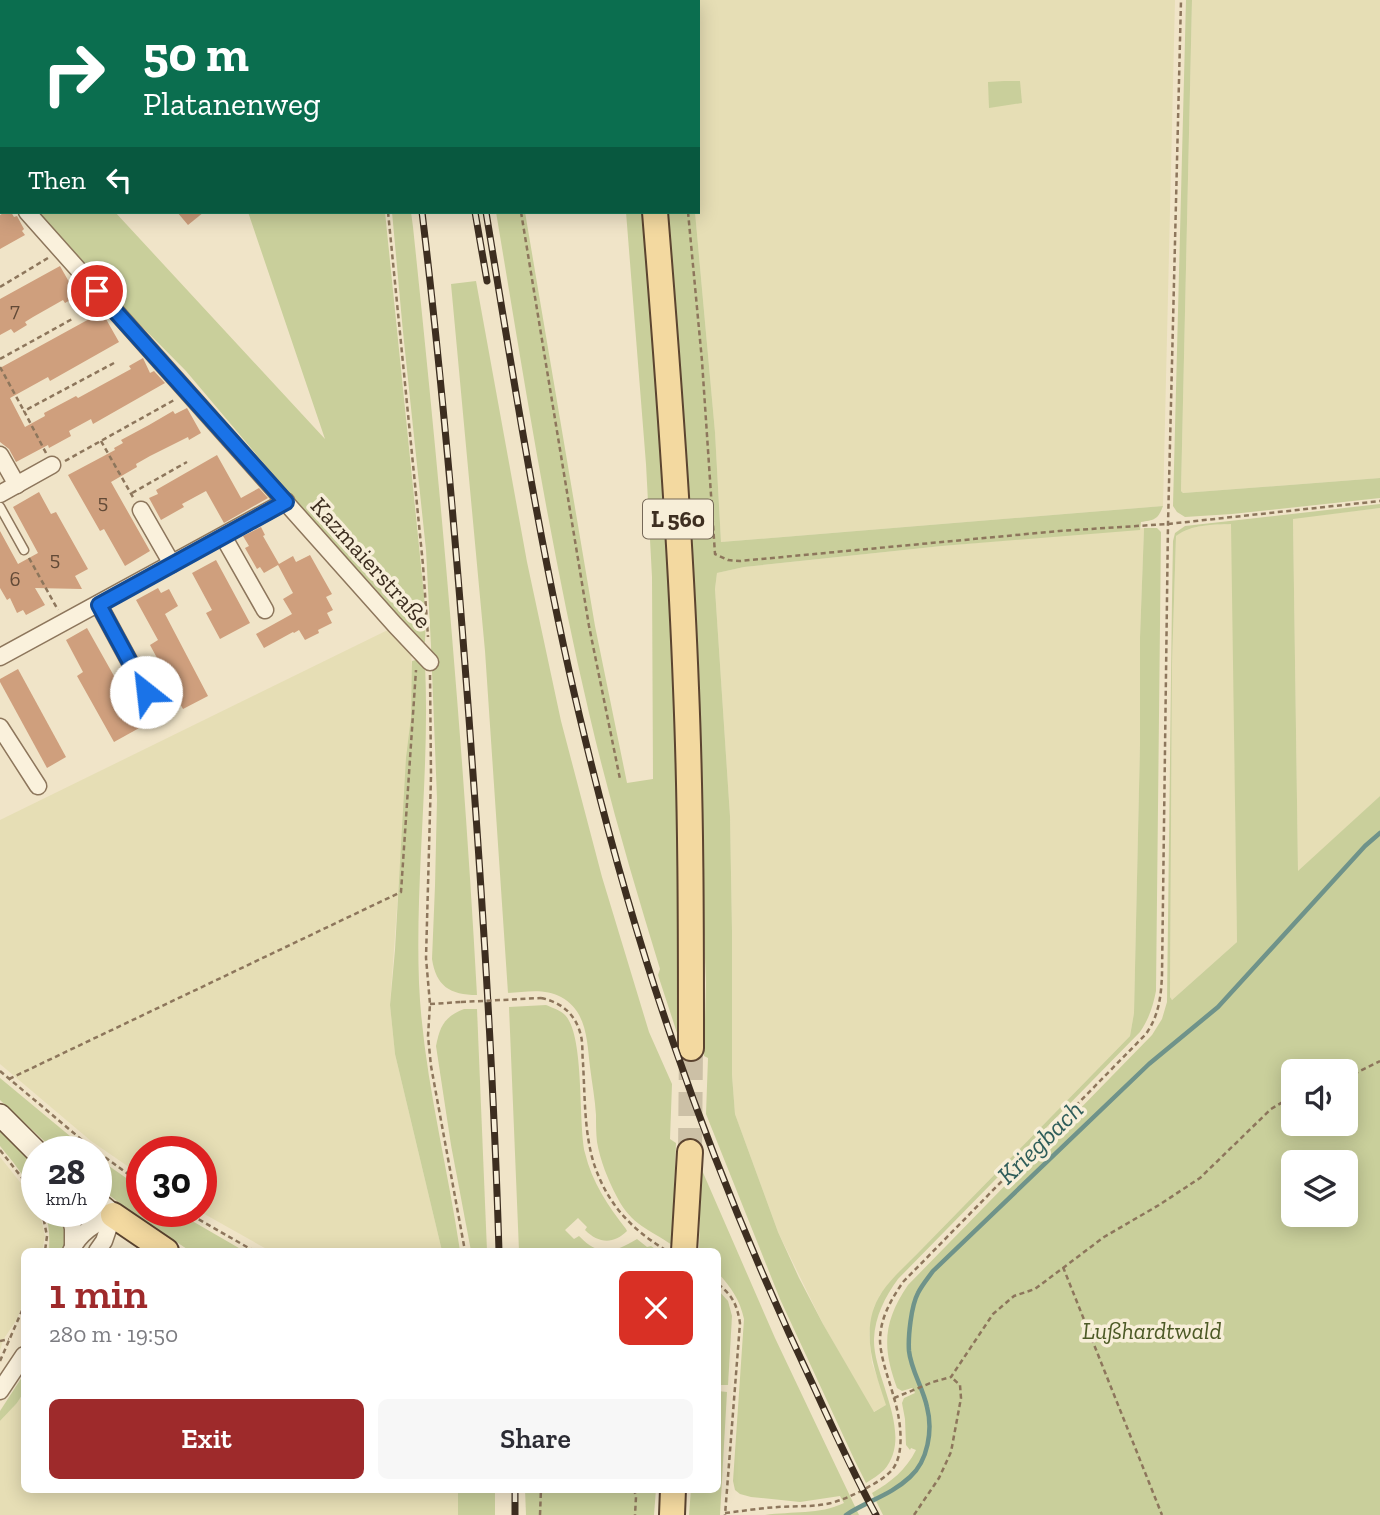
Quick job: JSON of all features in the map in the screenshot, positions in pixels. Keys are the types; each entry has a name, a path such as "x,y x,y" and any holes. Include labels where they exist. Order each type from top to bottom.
{"main road":[{"name":"L 560","path":"655,214 671,406 686,675 691,1048"},
{"path":"684,1248 690,1152"},
{"path":"112,1213 162,1248"},
{"path":"672,1515 673,1493"}],"street":[{"name":"Kazmaierstraße","path":"29,214 426,658"},
{"path":"0,455 16,485"},
{"path":"0,494 52,466"},
{"path":"0,657 286,502"},
{"path":"141,510 172,564"},
{"path":"223,536 265,610"},
{"path":"99,605 146,692"},
{"path":"0,727 38,786"},
{"path":"0,1115 21,1136"},
{"path":"72,1248 73,1227"},
{"path":"72,1248 90,1227"},
{"path":"99,1248 104,1241 104,1227"},
{"path":"0,1391 21,1360"}],"lane":[{"path":"0,507 24,550"}],"path":[{"path":"721,1286 737,1305 740,1323 725,1514 830,1503 877,1483 893,1469 899,1455 900,1421 880,1339 885,1312 892,1298 903,1282 1146,1034 1158,1011 1162,975 1168,524 1181,0"},
{"path":"388,214 423,565 431,775 426,958 428,1036 431,1066 464,1248"},
{"path":"521,214 589,626 620,779"},
{"path":"688,214 702,361 715,554 728,560 1168,524 1380,501"},
{"path":"0,287 61,251"},
{"path":"0,359 74,318"},
{"path":"24,411 114,363"},
{"path":"0,367 52,466 188,393"},
{"path":"101,441 141,510"},
{"path":"131,494 187,462"},
{"path":"24,550 65,622"},
{"path":"9,1079 401,892 416,668 426,658"},
{"path":"429,1004 541,998 562,1005 573,1018 581,1036 588,1137 594,1164 611,1200 623,1216 637,1231 662,1248"},
{"path":"1358,1072 1380,1061"},
{"path":"0,1071 88,1145 126,1172"},
{"path":"894,1398 951,1377 993,1314 1014,1296 1035,1289 1104,1237 1200,1178 1271,1109 1281,1103"},
{"path":"0,1150 21,1176"},
{"path":"45,1227 45,1248"},
{"path":"212,1227 249,1248"},
{"path":"1063,1267 1162,1515"},
{"path":"0,1361 21,1313"},
{"path":"0,1341 9,1339"},
{"path":"914,1515 939,1478 951,1452 961,1398 960,1385 951,1377"},
{"path":"540,1515 541,1493"},
{"path":"635,1493 635,1515"}],"shaded area":[{"path":"700,0 1175,0 1163,506 721,542 715,432 695,214 700,214"},
{"path":"1192,0 1380,0 1380,478 1183,493 1181,491"},
{"path":"1380,508 1380,796 1298,872 1293,518"},
{"path":"1232,524 1237,942 1172,1000 1172,665 1176,536 1185,529"},
{"path":"1144,528 1134,1013 1130,1036 880,1295 874,1307 869,1333 872,1363 887,1405 873,1412 823,1324 778,1232 735,1114 732,1075 730,816 715,589 717,573 744,567 942,546"},
{"path":"400,624 411,652 413,686 390,1005 395,1054 441,1248 265,1248 217,1221 217,1136 126,1136 126,1165 112,1155 112,1136 85,1136 0,1064 0,820"},
{"path":"0,1157 21,1184 21,1227 43,1227 45,1236 43,1248 21,1248 21,1309 3,1340 0,1351"},
{"path":"21,1397 21,1493 458,1493 458,1515 0,1515 0,1421"}],"green space":[{"path":"1186,0 1192,0 1181,491 1183,493 1380,478 1380,498 1185,517 1173,506"},
{"path":"1020,81 1022,103 989,108 988,82"},
{"path":"36,214 117,214 325,439 249,214 385,214 426,615 425,642 417,645 186,371 84,268"},
{"path":"392,214 411,214 413,227 450,611 477,995 459,993 446,987 437,976 432,959 437,799 431,646 426,550"},
{"path":"496,214 525,214 595,626 627,783 653,779 652,577 626,214 644,214 669,492 681,881 678,881 677,1033 658,975 660,969 597,745 575,651 538,463"},
{"path":"661,214 695,214 715,432 721,542 1163,506 1155,518 1141,522 1140,530 942,546 744,567 717,573 715,589 730,816 732,1075 735,1114 778,1232 799,1278 874,1412 886,1405 870,1348 871,1320 882,1292 1130,1036 1134,1013 1144,528 1157,528 1161,532 1156,991 1152,1007 1140,1032 898,1279 889,1293 879,1315 874,1339 875,1354 894,1423 895,1440 892,1456 884,1470 866,1483 780,1299 706,1114 708,1058 704,1056 706,983"},
{"path":"476,281 527,562 561,721 602,877 649,1032 672,1084 670,1139 676,1143 672,1245 641,1226 629,1214 608,1177 597,1142 596,1109 586,1037 576,1010 561,997 548,992 508,993 485,651 451,284"},
{"name":"Lußhardtwald","path":"1380,504 1380,508 1293,519 1298,871 1380,796 1380,1515 883,1515 872,1493 897,1475 908,1464 916,1450 910,1450 906,1445 902,1403 904,1398 915,1393 912,1388 902,1391 897,1388 887,1347 890,1323 900,1298 908,1285 1152,1035 1162,1019 1167,1002 1173,541 1175,533 1185,526","holes":["1231,524 1237,942 1172,1000 1172,665 1176,536 1195,527"]},
{"path":"420,659 425,664 418,943 421,1017 430,1084 460,1248 441,1248 395,1054 390,1005 411,717 412,661"},
{"path":"546,1005 563,1013 571,1026 578,1059 585,1153 601,1193 627,1231 616,1239 600,1240 585,1230 587,1227 578,1218 565,1230 574,1239 579,1236 595,1248 519,1248 509,1007"},
{"path":"464,1009 477,1009 487,1248 470,1248 436,1046 444,1023"},
{"path":"0,1078 70,1136 39,1136 0,1100"},
{"path":"0,1126 21,1151 21,1173 13,1162 0,1146"},
{"path":"112,1168 126,1178 126,1208 112,1197"},
{"path":"701,1168 775,1338 859,1515 765,1515 815,1511 844,1503 840,1496 800,1502 751,1497 735,1490 733,1481 744,1319 734,1294 721,1276 721,1248 699,1248"},
{"path":"48,1227 65,1227 65,1248 49,1248"},
{"path":"154,1227 203,1227 239,1248 186,1248"},
{"path":"637,1239 647,1247 654,1248 619,1248"},
{"path":"721,1293 728,1301 732,1316 728,1385 721,1385"},
{"path":"21,1379 21,1397 0,1421 0,1411"},
{"path":"721,1391 727,1392 720,1515 689,1515 691,1493 721,1493"},
{"path":"458,1493 495,1493 495,1515 458,1515"},
{"path":"525,1493 656,1493 654,1515 526,1515"}],"building":[{"path":"179,214 202,214 188,225"},
{"path":"0,215 17,216 25,235 0,249"},
{"path":"60,266 77,296 65,303 63,300 33,317 25,322 27,325 14,333 11,329 0,335 0,299"},
{"path":"102,312 119,342 50,381 48,377 10,398 25,427 45,416 44,413 131,369 129,366 143,358 150,373 154,371 165,383 93,424 91,419 69,431 71,436 49,448 48,445 16,462 9,449 0,442 0,368"},
{"path":"187,408 201,433 150,456 111,482 150,551 125,566 104,529 100,531 68,475 115,450 114,448 123,443 121,440 173,411 175,414"},
{"path":"217,455 241,498 259,488 268,498 224,523 206,491 161,520 149,498 158,494 156,490"},
{"path":"39,492 51,514 56,512 88,569 75,576 82,589 35,588 45,605 26,615 23,610 17,613 10,598 7,600 0,588 0,531 18,564 38,553 13,507"},
{"path":"261,527 265,535 263,536 279,564 293,556 296,562 310,555 332,594 326,597 333,610 327,613 332,623 305,640 299,630 264,648 256,634 292,614 283,599 293,593 278,565 264,573 260,567 257,569 245,548 249,546 243,536"},
{"path":"216,560 250,623 220,639 206,613 212,610 192,573"},
{"path":"158,588 161,593 169,589 178,606 165,614 208,696 183,709 177,698 138,721 141,727 114,742 77,676 83,672 66,640 87,628 132,708 152,701 156,694 171,686 150,645 158,640 136,600"},
{"path":"18,669 66,757 47,768 0,682 0,679"}],"waterway":[{"name":"Kriegbach","path":"846,1515 903,1483 916,1470 925,1454 929,1416 910,1358 909,1338 916,1299 933,1271 1149,1064 1218,1007 1365,846 1380,833"}],"tunnel":[{"path":"690,1152 691,1048"}],"railway":[{"path":"422,214 444,417 467,691 481,882 499,1248"},
{"path":"475,214 487,281"},
{"path":"486,214 552,592 590,759 634,922 688,1086 738,1215 793,1343 876,1515"},
{"path":"515,1493 515,1515"}],"route":[{"path":"97,291 286,502 99,605 146,692"}]}
